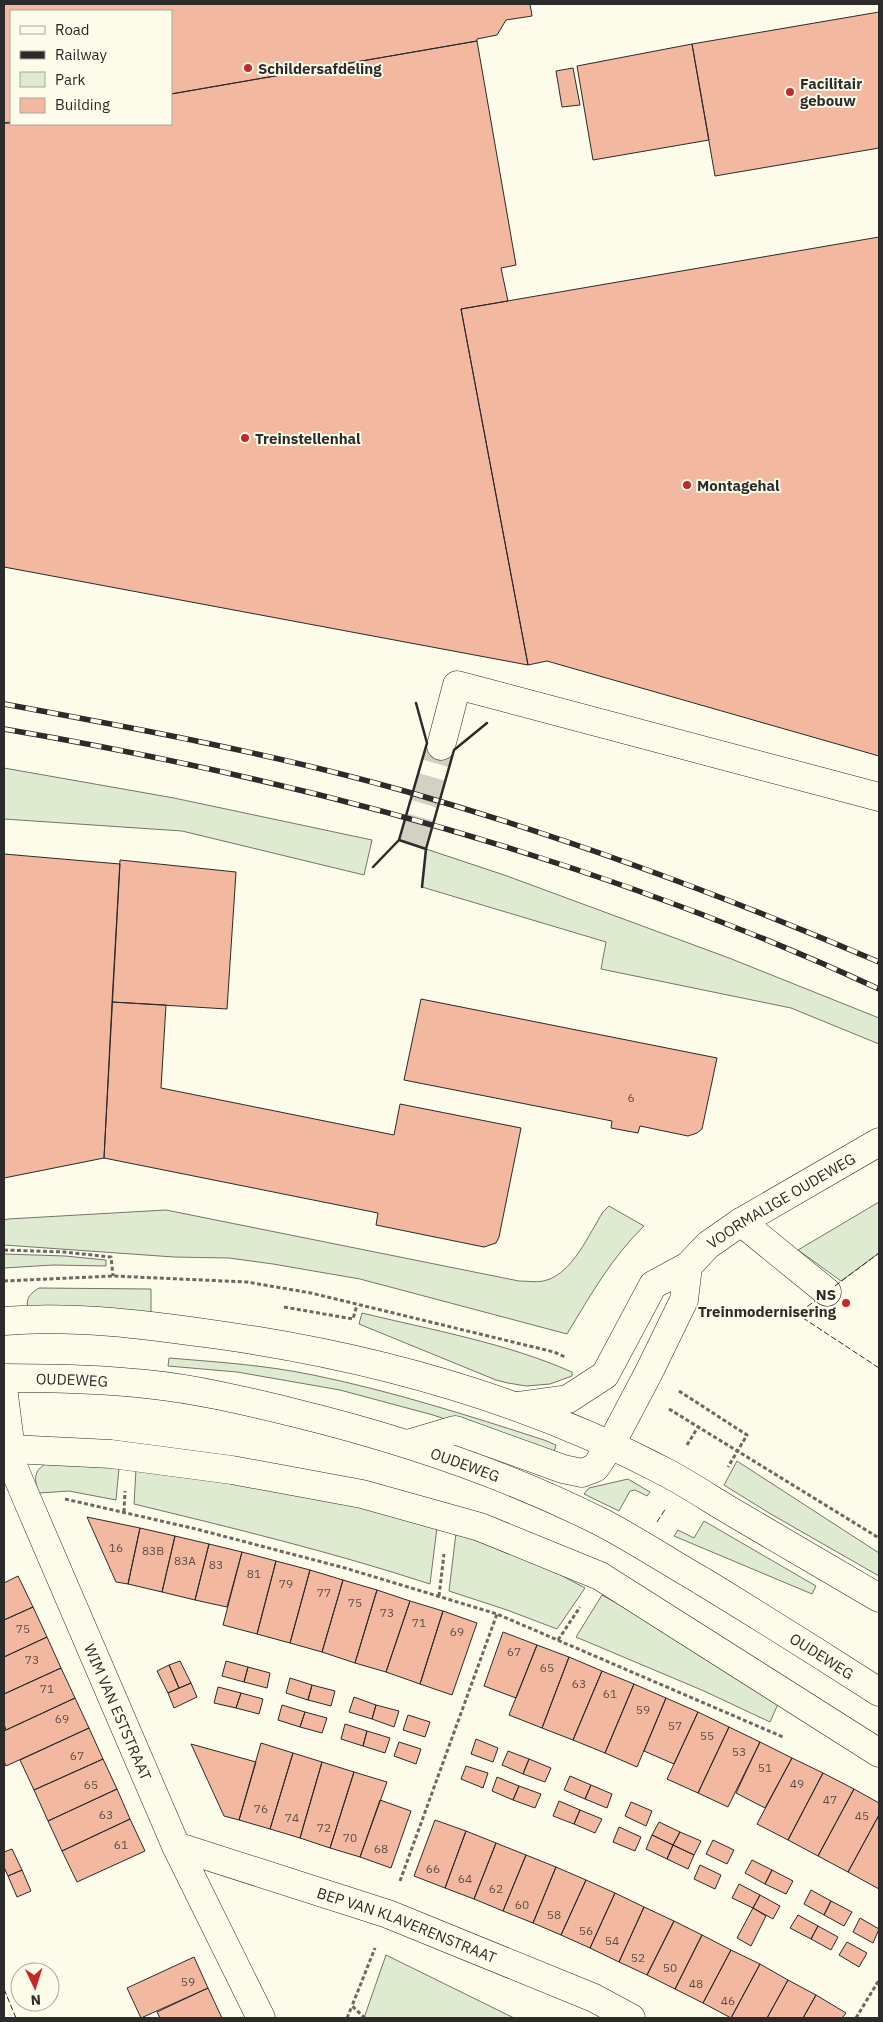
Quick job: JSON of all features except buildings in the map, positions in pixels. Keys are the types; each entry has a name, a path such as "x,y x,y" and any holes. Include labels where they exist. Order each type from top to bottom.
{"street":[{"path":"441,746 457,686 879,797"},
{"name":"VOORMALIGE OUDEWEG","path":"517,1406 568,1399 605,1375 653,1285 688,1266 708,1245 741,1222 879,1142"},
{"path":"741,1222 827,1292"},
{"path":"408,1444 455,1430 563,1468 582,1473 595,1468 610,1446 684,1300 688,1266"},
{"path":"4,1321 74,1321 149,1325 273,1343 354,1358 517,1406 610,1446 670,1475 879,1598"},
{"name":"OUDEWEG","path":"4,1378 80,1379 147,1384 266,1406 336,1423 408,1444 488,1472 602,1523 769,1622 879,1692"},
{"name":"WIM VAN ESTSTRAAT","path":"4,1395 13,1466 176,1846 261,2018"},
{"path":"11,1449 111,1454 232,1470 362,1494 480,1527 600,1576 879,1752"},
{"name":"BEP VAN KLAVERENSTRAAT","path":"176,1846 388,1914 594,1998 632,2018"}],"path":[{"path":"4,1250 64,1252 111,1257 113,1276"},
{"path":"4,1280 113,1276 247,1282 311,1293 554,1352 605,1375"},
{"path":"283,1306 353,1319 357,1304"},
{"path":"698,1427 879,1538"},
{"path":"26,1497 70,1500 196,1529 346,1568 498,1614 788,1739"},
{"path":"439,1596 450,1518"},
{"path":"347,2018 388,1914 498,1614"},
{"path":"856,2018 879,1980"},
{"path":"352,2006 365,2018"}],"green space":[{"path":"4,768 174,798 372,840 364,875 182,831 4,819"},
{"path":"426,849 507,876 729,958 879,1018 879,1044 791,1008 601,969 606,942 422,887"},
{"path":"879,1202 879,1253 841,1281 798,1250"},
{"path":"609,1206 644,1226 612,1264 567,1334 360,1279 273,1264 229,1258 174,1257 4,1245 4,1220 8,1219 166,1210 519,1281 540,1281 556,1276 565,1269 580,1251 603,1212"},
{"path":"4,1254 65,1256 106,1260 106,1266 53,1265 4,1268"},
{"path":"39,1288 151,1289 151,1313 28,1307 28,1298"},
{"path":"362,1313 495,1345 572,1372 572,1376 550,1384 526,1386 496,1380 359,1324"},
{"path":"169,1358 241,1364 342,1381 458,1413 556,1445 554,1452 534,1449 433,1415 340,1390 237,1372 168,1366"},
{"path":"737,1461 879,1553 879,1576 724,1485"},
{"path":"47,1463 119,1468 116,1500 69,1491 39,1493 36,1484 37,1472"},
{"path":"136,1469 300,1492 437,1527 430,1584 245,1531 134,1504"},
{"path":"628,1479 650,1492 647,1496 635,1490 630,1491 619,1511 584,1494 589,1488"},
{"path":"704,1521 816,1586 812,1594 674,1536 678,1530 694,1538"},
{"path":"456,1533 546,1567 585,1588 557,1629 449,1591"},
{"path":"602,1595 643,1618 778,1704 770,1722 704,1691 576,1637"},
{"path":"386,1955 514,2018 364,2018"}],"tunnel":[{"path":"412,844 441,746"}],"railway":[{"path":"4,704 257,754 408,792 528,829 646,869 763,914 879,962"},
{"path":"4,729 228,773 450,830 560,864 668,902 774,943 879,989"}],"fence":[{"path":"835,1286 879,1253"},
{"path":"819,1298 797,1314 879,1368"},
{"path":"657,1522 666,1508"},
{"path":"4,1989 16,2018"}],"wall":[{"path":"373,867 399,840 427,743 416,703"},
{"path":"422,887 426,849 454,750 487,723"},
{"path":"399,840 426,849"}],"place":[{"name":"Schildersafdeling","path":"248,68"},
{"name":"Facilitair gebouw","path":"790,92"},
{"name":"Treinstellenhal","path":"245,438"},
{"name":"Montagehal","path":"687,485"},
{"name":"NS Treinmodernisering","path":"846,1303"}]}
